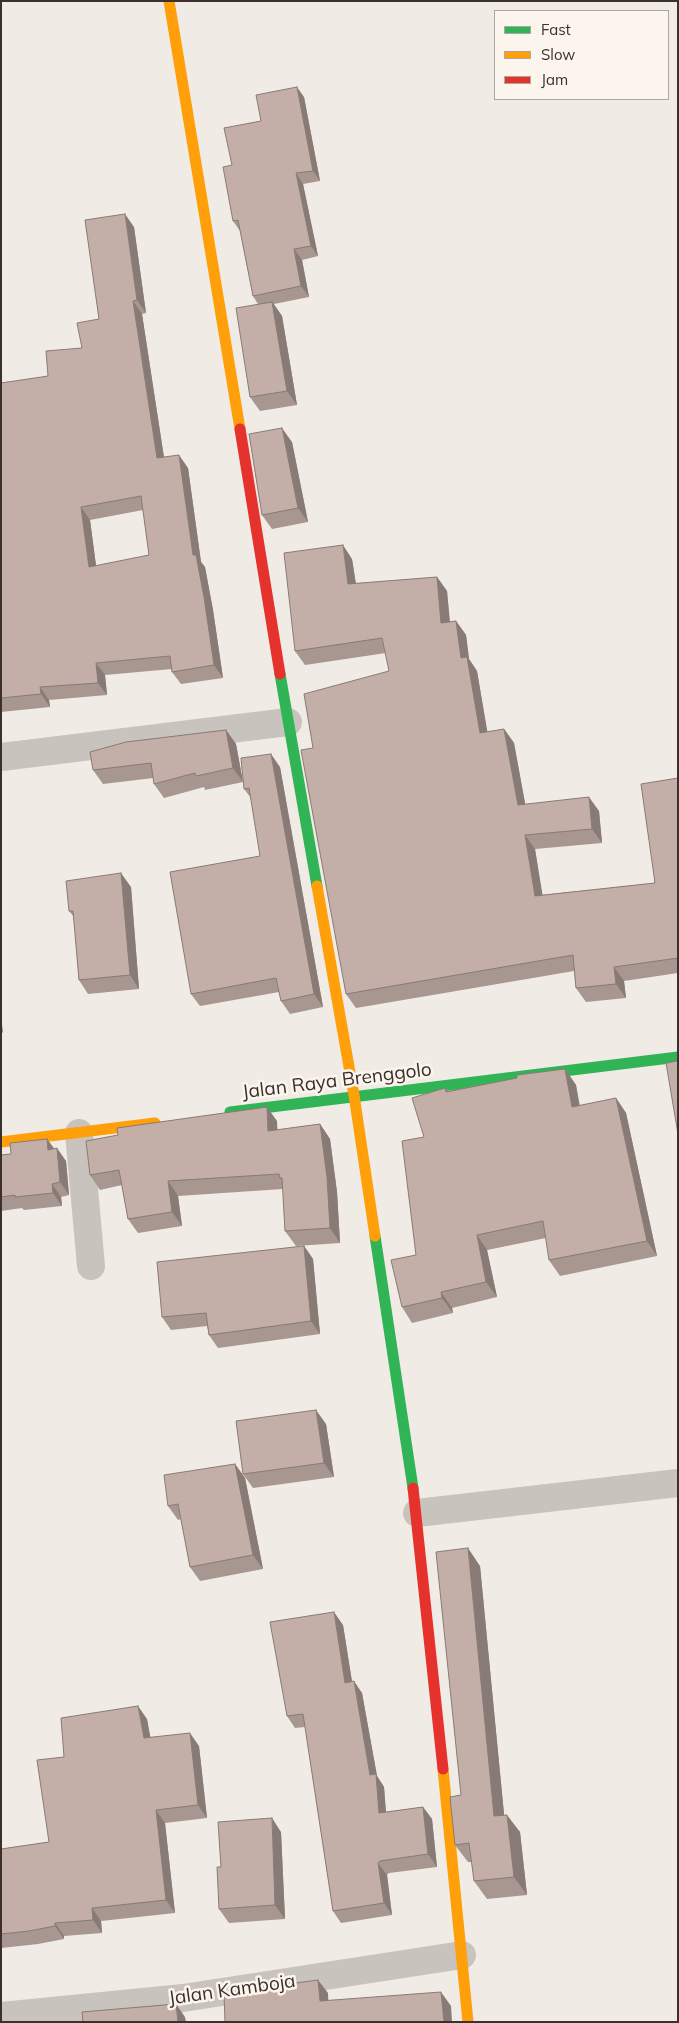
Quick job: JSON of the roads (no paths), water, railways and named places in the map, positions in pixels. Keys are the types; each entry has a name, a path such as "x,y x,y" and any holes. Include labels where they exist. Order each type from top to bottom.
{"street":[{"path":"169,1 288,722 354,1095 417,1513 468,2022"},
{"path":"1,757 288,722"},
{"name":"Jalan Raya Brenggolo","path":"217,1114 354,1095 678,1057"},
{"path":"1,1142 168,1121"},
{"path":"79,1133 91,1266"},
{"path":"417,1513 678,1482"},
{"name":"Jalan Kamboja","path":"1,2016 183,1998 462,1955"}]}
